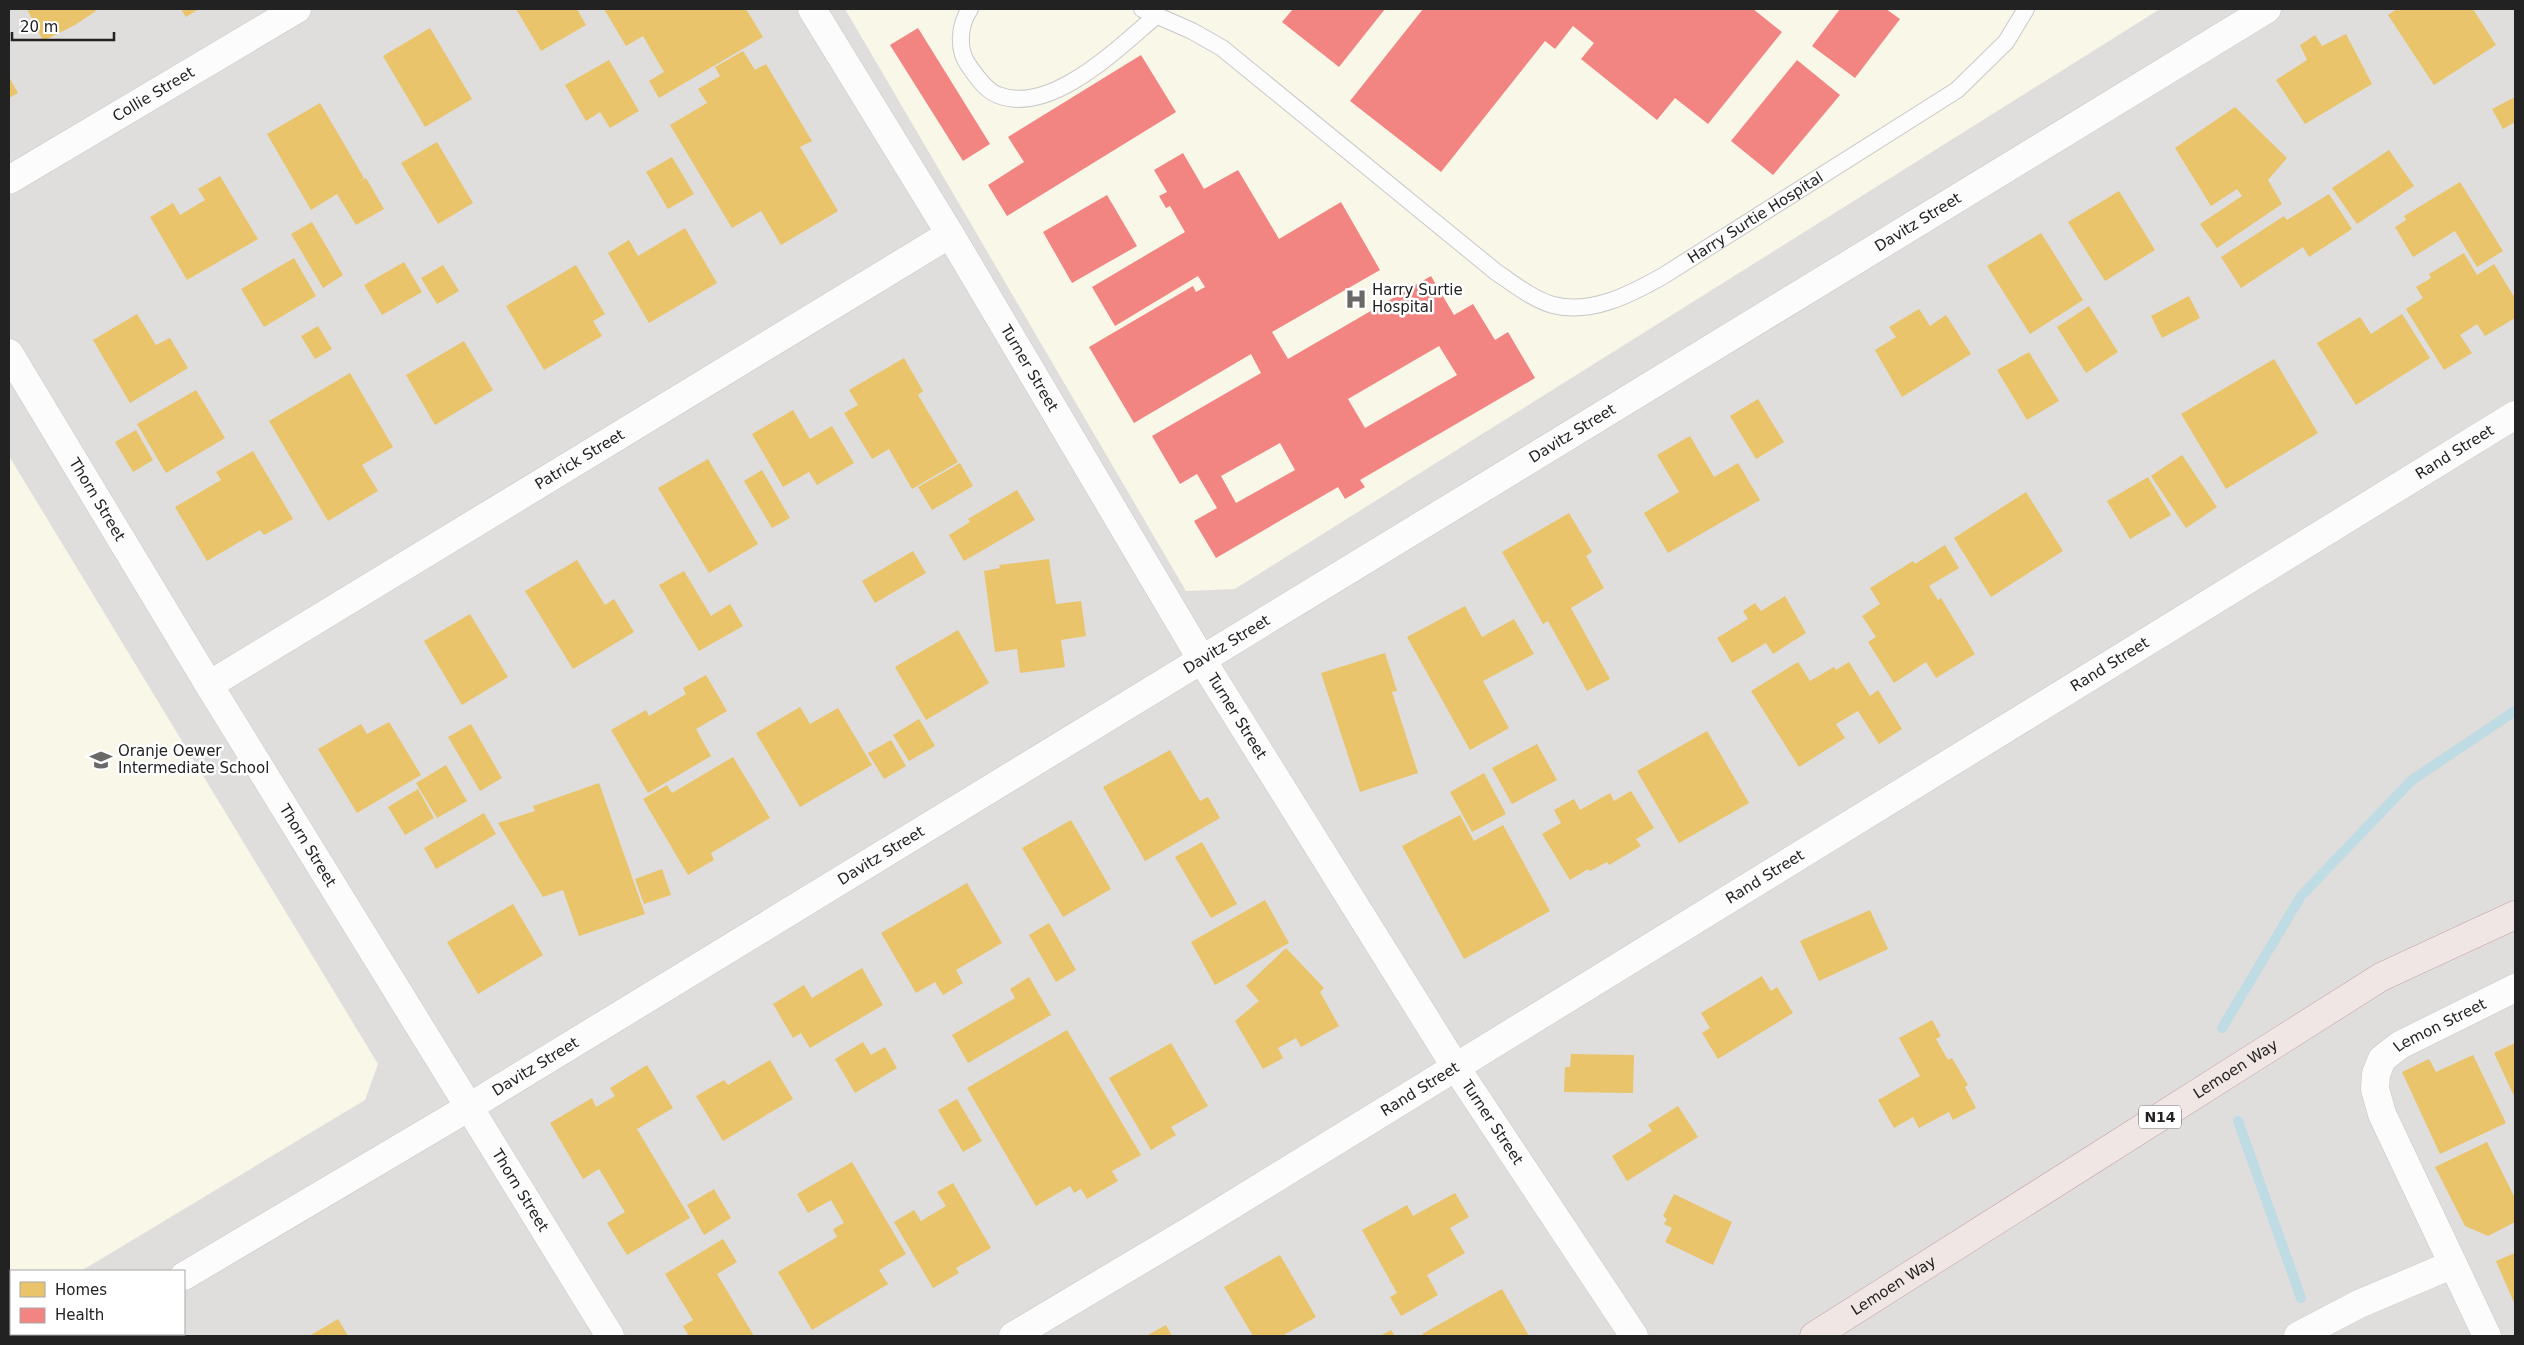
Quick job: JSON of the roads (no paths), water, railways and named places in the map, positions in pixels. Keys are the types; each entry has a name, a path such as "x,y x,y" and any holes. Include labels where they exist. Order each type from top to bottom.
{"highway":[{"name":"Lemoen Way","path":"1814,1336 2381,977 2515,916"}],"street":[{"name":"Collie Street","path":"9,180 297,9"},
{"name":"Turner Street","path":"812,9 950,234 1202,660 1455,1066 1634,1336"},
{"name":"Davitz Street","path":"185,1275 470,1106 2267,9"},
{"name":"Patrick Street","path":"209,685 950,234"},
{"name":"Thorn Street","path":"9,352 209,685 610,1336"},
{"name":"Rand Street","path":"1013,1336 1196,1227 2515,415"},
{"name":"Lemon Street","path":"2451,1264 2376,1099 2376,1074 2382,1059 2400,1044 2515,988"},
{"path":"2298,1336 2359,1304 2451,1264 2487,1336"}],"lane":[{"path":"970,9 960,37 963,58 979,80 996,95 1022,100 1059,89 1100,63 1157,15"},
{"name":"Harry Surtie Hospital","path":"1142,9 1192,31 1222,48 1496,272 1527,293 1553,305 1570,306 1585,306 1623,298 1663,276 1956,90 2006,42 2026,9"}],"waterway":[{"path":"2222,1028 2301,896 2412,780 2515,711"},
{"path":"2238,1121 2301,1298"}],"place":[{"name":"Harry Surtie Hospital","path":"1356,299"},
{"name":"Oranje Oewer Intermediate School","path":"101,760"}]}
